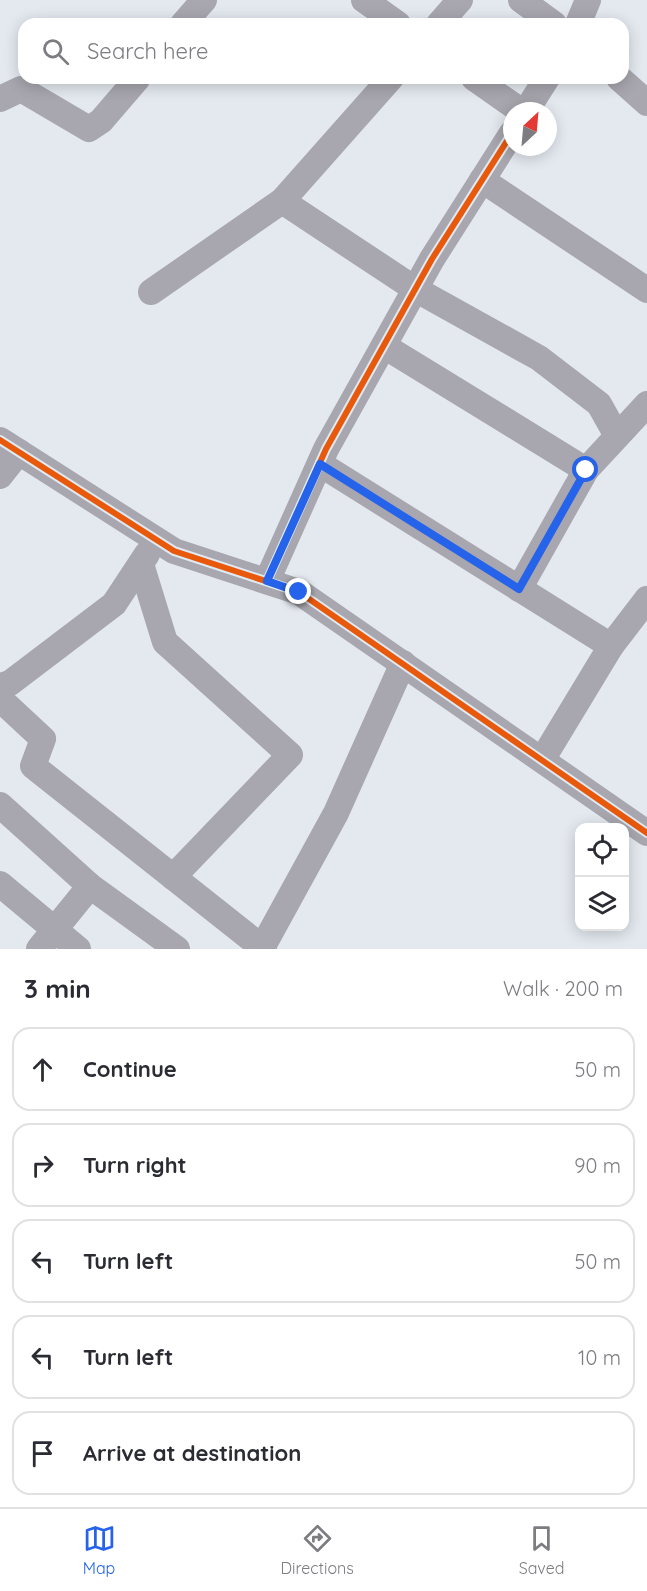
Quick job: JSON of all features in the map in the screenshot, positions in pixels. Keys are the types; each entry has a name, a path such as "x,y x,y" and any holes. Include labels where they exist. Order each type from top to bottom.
{"street":[{"path":"188,18 204,0"},
{"path":"364,0 390,18"},
{"path":"444,18 460,0"},
{"path":"521,0 546,18"},
{"path":"580,18 588,0"},
{"path":"0,99 21,89 89,129 101,121 133,84"},
{"path":"151,292 282,201 386,84"},
{"path":"483,84 508,102"},
{"path":"532,102 543,84"},
{"path":"626,84 647,103"},
{"path":"267,581 326,449 432,259 503,147"},
{"path":"482,180 647,290"},
{"path":"282,201 416,289 538,358 599,404 617,436"},
{"path":"384,346 586,470"},
{"path":"519,589 586,470 647,404"},
{"path":"0,476 9,446 174,551 299,592 647,833"},
{"path":"320,464 611,646"},
{"path":"0,686 10,683 114,603 157,540"},
{"path":"141,564 165,642 290,755 173,877"},
{"path":"542,760 611,646 647,599"},
{"path":"0,699 43,739 33,766 263,948 336,813 403,663"},
{"path":"0,805 90,886 177,949"},
{"path":"0,884 78,949"},
{"path":"39,949 90,886"}],"cycle path":[{"path":"267,581 326,449 432,259 503,147"},
{"path":"0,440 174,551 299,592 647,833"}],"route":[{"path":"299,592 267,581 320,464 519,589 586,470"}]}
